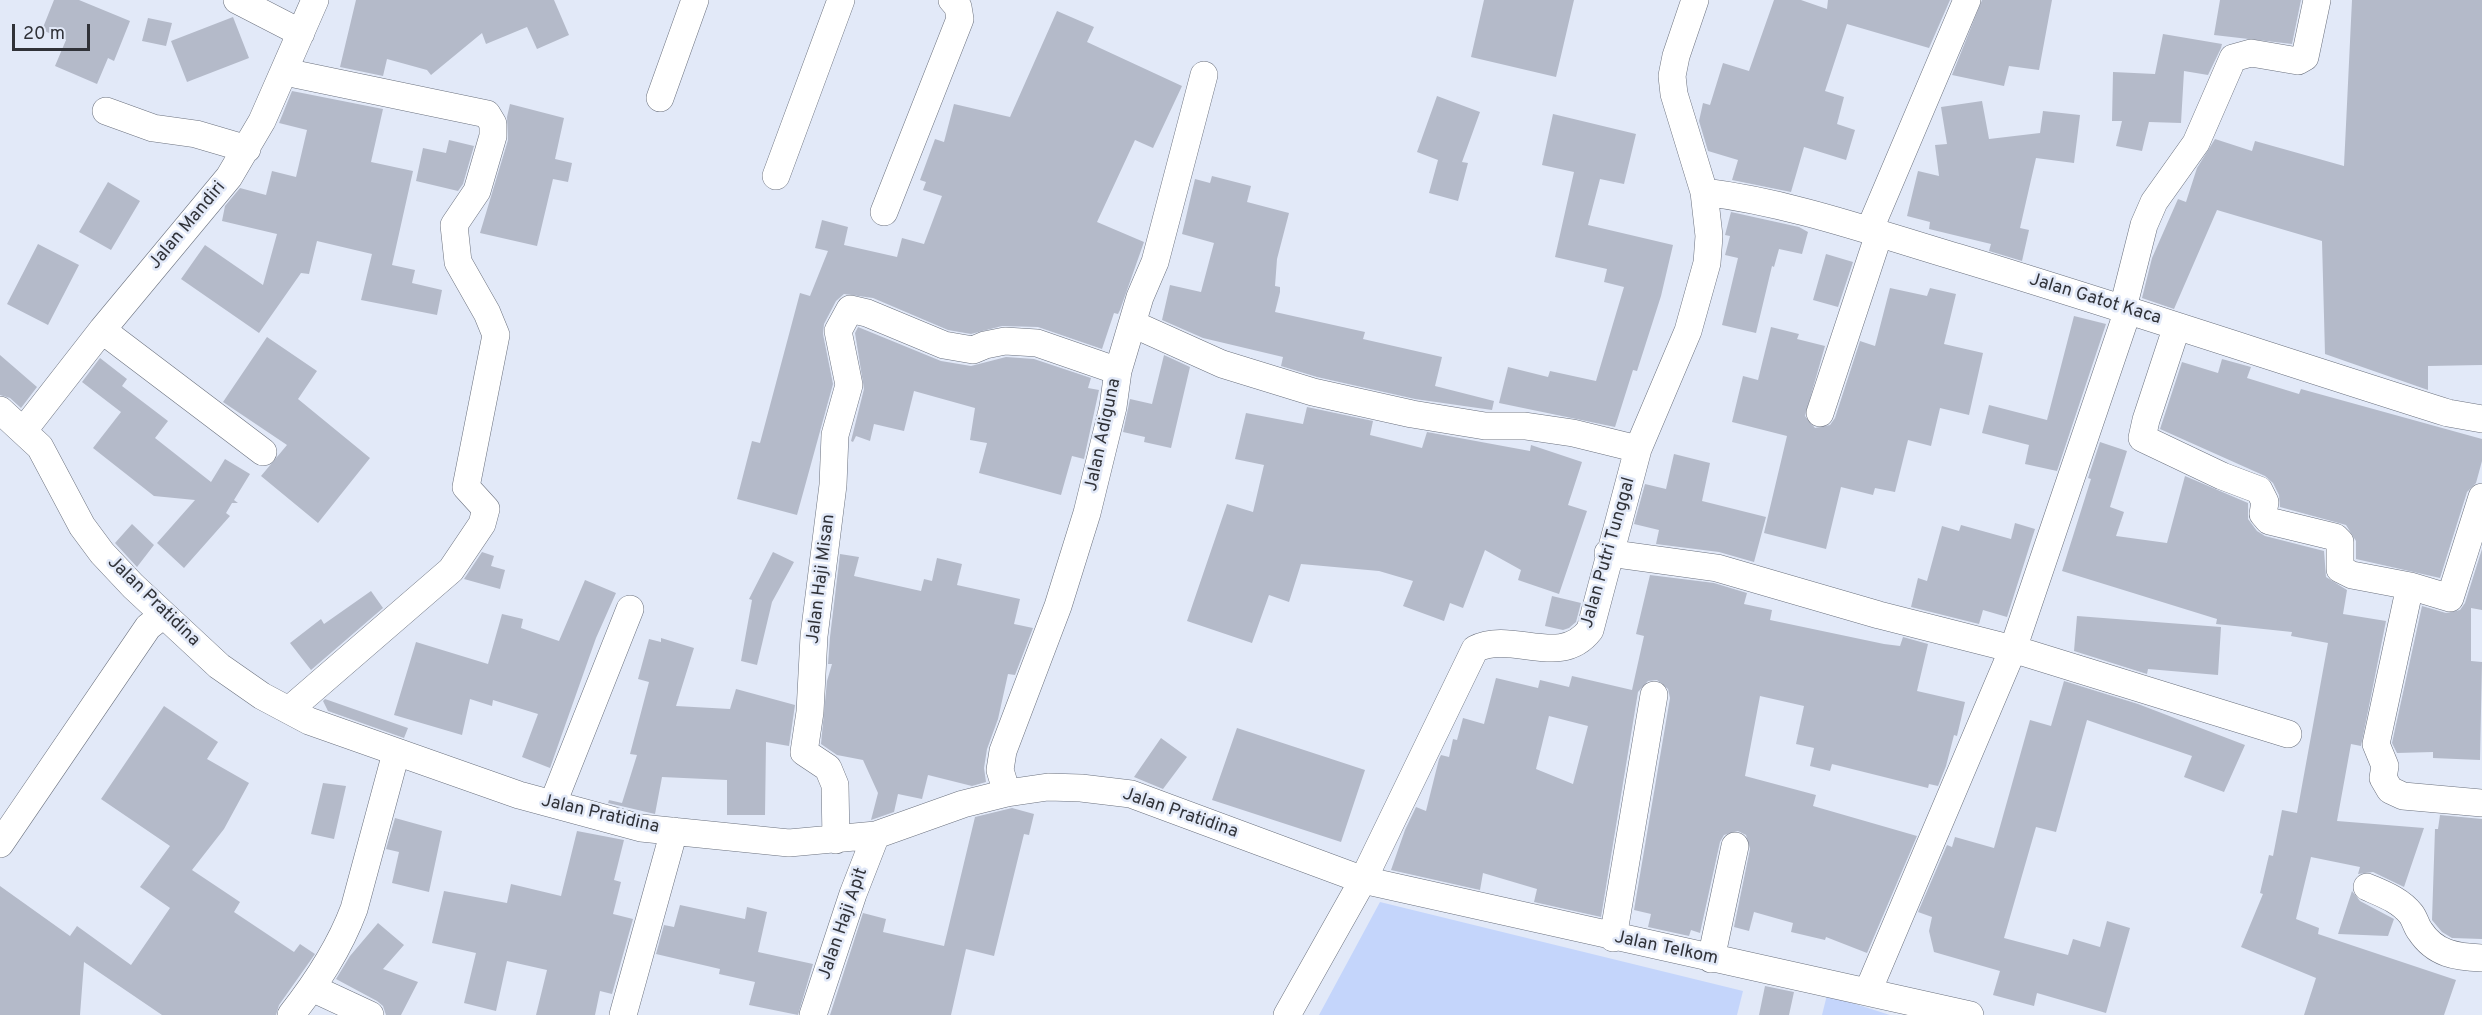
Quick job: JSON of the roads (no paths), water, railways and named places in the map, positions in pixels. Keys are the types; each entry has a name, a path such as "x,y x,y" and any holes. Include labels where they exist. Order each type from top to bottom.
{"street":[{"path":"237,0 301,33"},
{"name":"Jalan Mandiri","path":"24,430 102,330 204,208 247,149 285,72 315,0"},
{"path":"660,98 695,0"},
{"path":"776,176 841,0"},
{"path":"884,212 960,19 958,8 952,0"},
{"name":"Jalan Putri Tunggal","path":"1287,1015 1363,880 1469,657 1475,649 1496,642 1562,648 1581,641 1590,630 1608,553 1638,449 1688,331 1707,264 1709,236 1704,192 1674,94 1672,76 1676,56 1695,0"},
{"path":"1820,413 1874,232 1967,0"},
{"path":"1868,991 2013,649 2126,309 2144,225 2154,202 2196,143 2234,58 2252,53 2298,61 2305,57 2318,0"},
{"path":"285,72 487,114 493,124 493,136 477,191 454,225 458,262 471,289 487,313 496,335 466,487 486,509 482,524 451,570 289,710"},
{"name":"Jalan Adiguna","path":"1007,792 1000,770 1004,751 1058,606 1084,523 1111,417 1118,370 1166,224 1204,75"},
{"path":"106,111 153,128 196,134 247,149"},
{"name":"Jalan Gatot Kaca","path":"1704,192 1765,201 1874,232 2126,309 2448,413 2482,419"},
{"name":"Jalan Haji Misan","path":"836,840 836,784 828,768 804,752 820,585 833,485 835,435 849,385 838,330 850,309 867,312 944,345 973,350 1005,341 1037,344 1118,370"},
{"path":"1133,324 1222,364 1313,392 1412,414 1485,426 1525,426 1573,433 1638,449"},
{"path":"2177,326 2145,420 2142,438 2222,476 2259,490 2265,502 2263,514 2269,521 2335,537 2340,542 2340,569 2352,575 2410,586 2451,598 2482,497"},
{"path":"102,330 263,452"},
{"name":"Jalan Pratidina","path":"0,410 40,447 82,526 102,553 219,666 262,696 289,710 396,753 519,795 641,828 789,843 836,840 876,834 963,804 1007,792 1048,787 1131,794 1363,880"},
{"path":"1608,553 1717,568 1858,609 2013,649 2288,734"},
{"path":"2410,586 2376,744 2385,766 2383,778 2390,790 2403,796 2482,802"},
{"path":"553,804 630,609"},
{"path":"0,844 148,627 164,615"},
{"path":"1613,938 1654,695"},
{"path":"291,1015 312,988 345,933 354,909 396,753"},
{"path":"623,1015 674,831"},
{"name":"Jalan Haji Apit","path":"813,1015 853,894 876,834"},
{"path":"1711,959 1735,846"},
{"name":"Jalan Telkom","path":"1363,880 1613,938 1868,991 1970,1015"},
{"path":"2367,887 2397,901 2411,915 2419,931 2433,946 2445,953 2482,958"},
{"path":"312,988 370,1015"}]}
